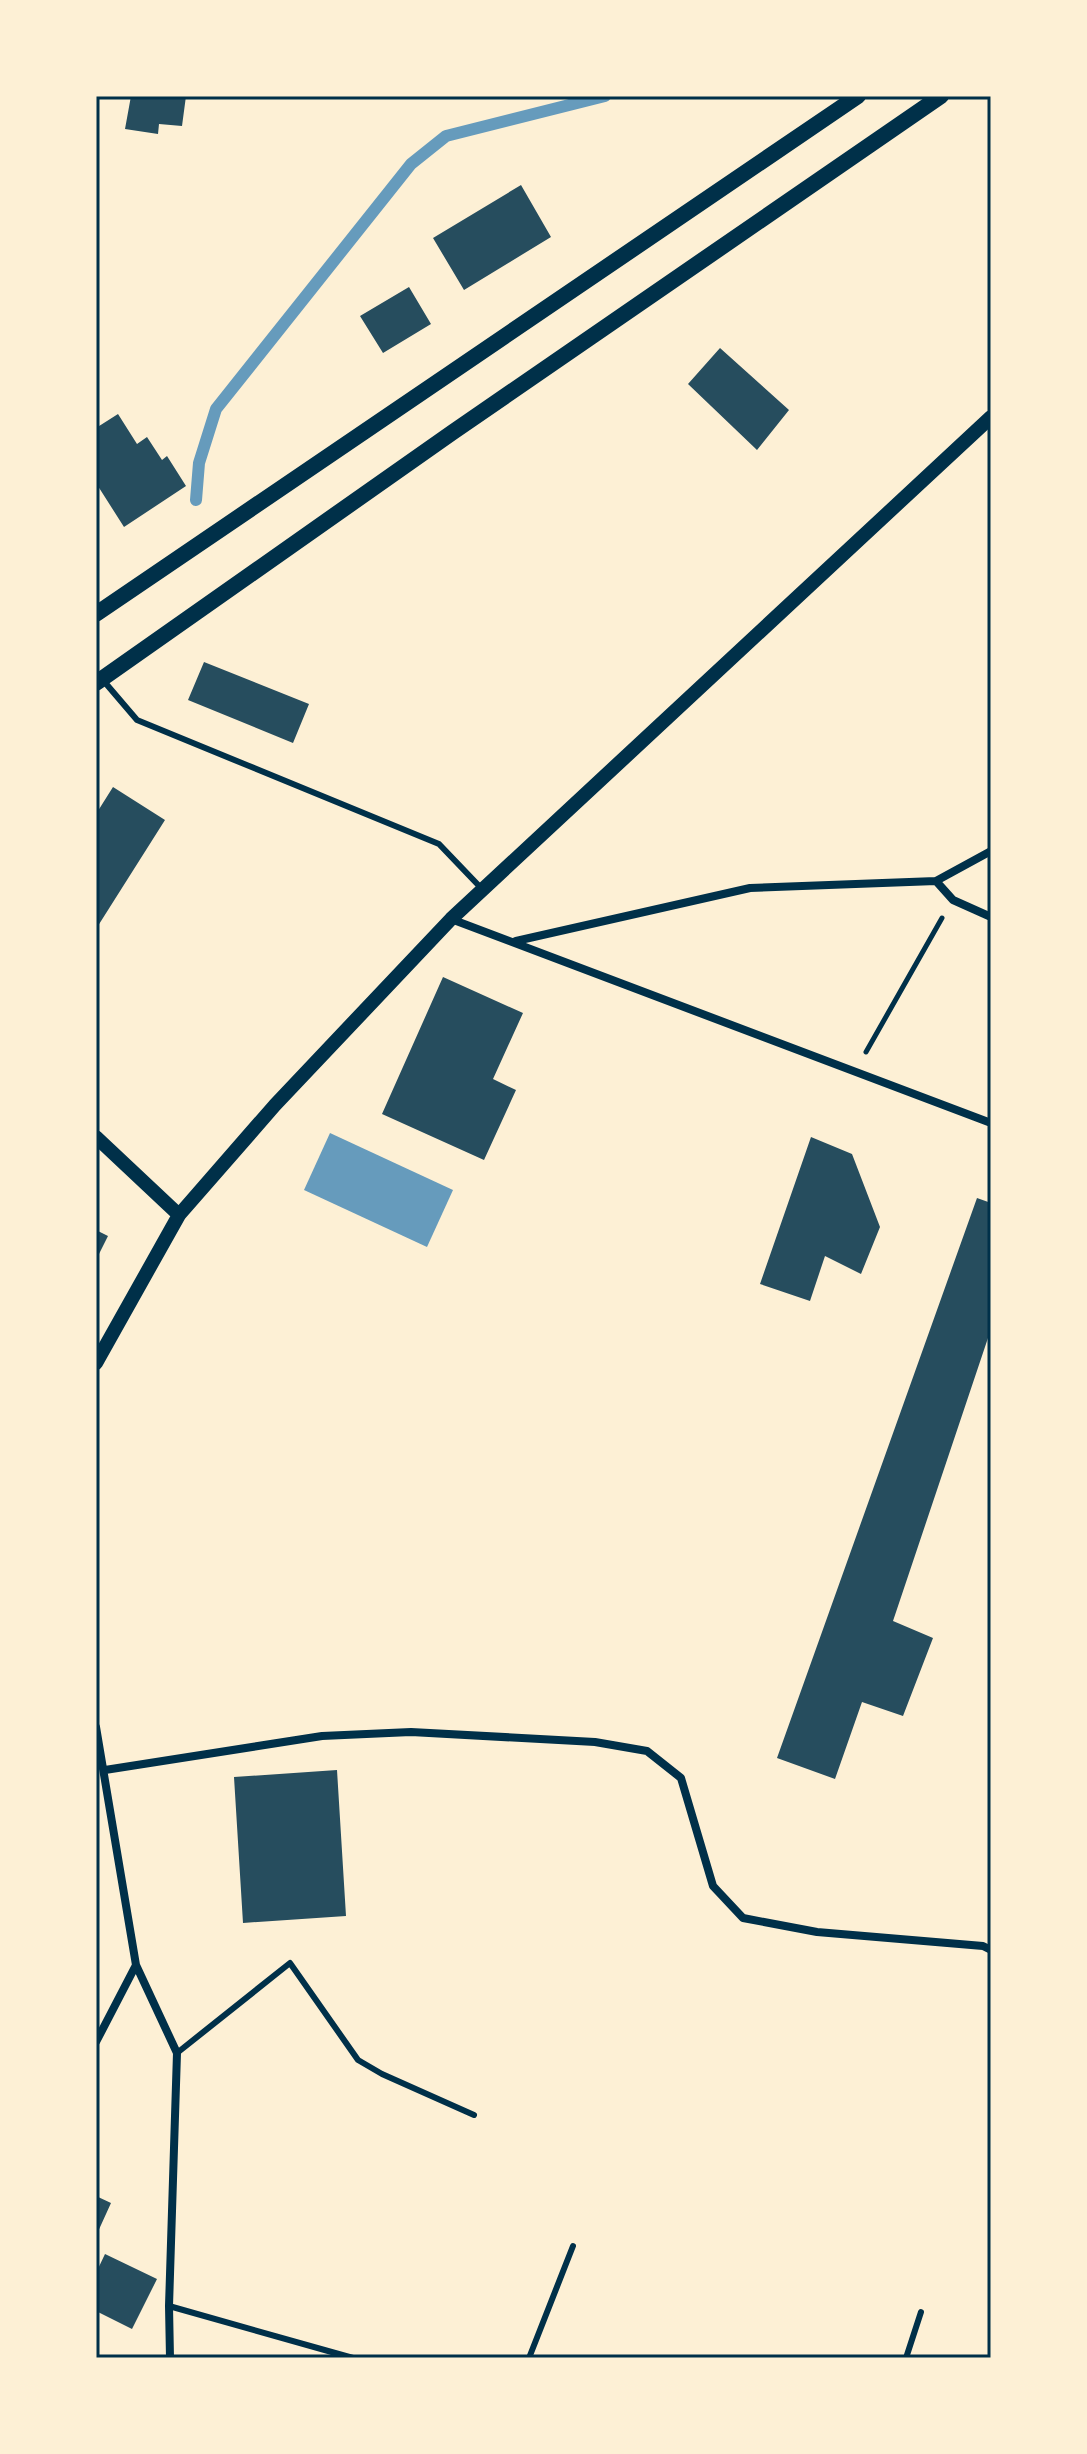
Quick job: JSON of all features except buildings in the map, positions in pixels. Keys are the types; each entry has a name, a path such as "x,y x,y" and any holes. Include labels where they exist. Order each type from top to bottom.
{"main road":[{"path":"96,614 858,96"},
{"path":"99,681 453,432 941,96"}],"street":[{"path":"96,1363 179,1215 275,1105 451,919 991,417"},
{"path":"515,941 750,888 936,881 991,851"},
{"path":"936,881 953,900 991,917"},
{"path":"451,919 991,1123"},
{"path":"96,1137 179,1215"},
{"path":"96,1727 136,1965 177,2053 170,2358"},
{"path":"105,1770 322,1736 381,1733 595,1742 647,1751 681,1778 713,1886 743,1918 817,1932 983,1946 991,1950"},
{"path":"96,2042 136,1965"}],"lane":[{"path":"99,681 137,720 439,844 483,890"},
{"path":"177,2053 290,1963 358,2060 474,2115"},
{"path":"529,2358 573,2246"},
{"path":"169,2306 353,2358"},
{"path":"906,2358 921,2312"}],"path":[{"path":"855,1071 953,900"}],"water":[{"path":"330,1133 453,1190 427,1247 304,1190"}],"waterway":[{"path":"196,500 199,463 216,409 411,164 446,136 605,96"}]}
